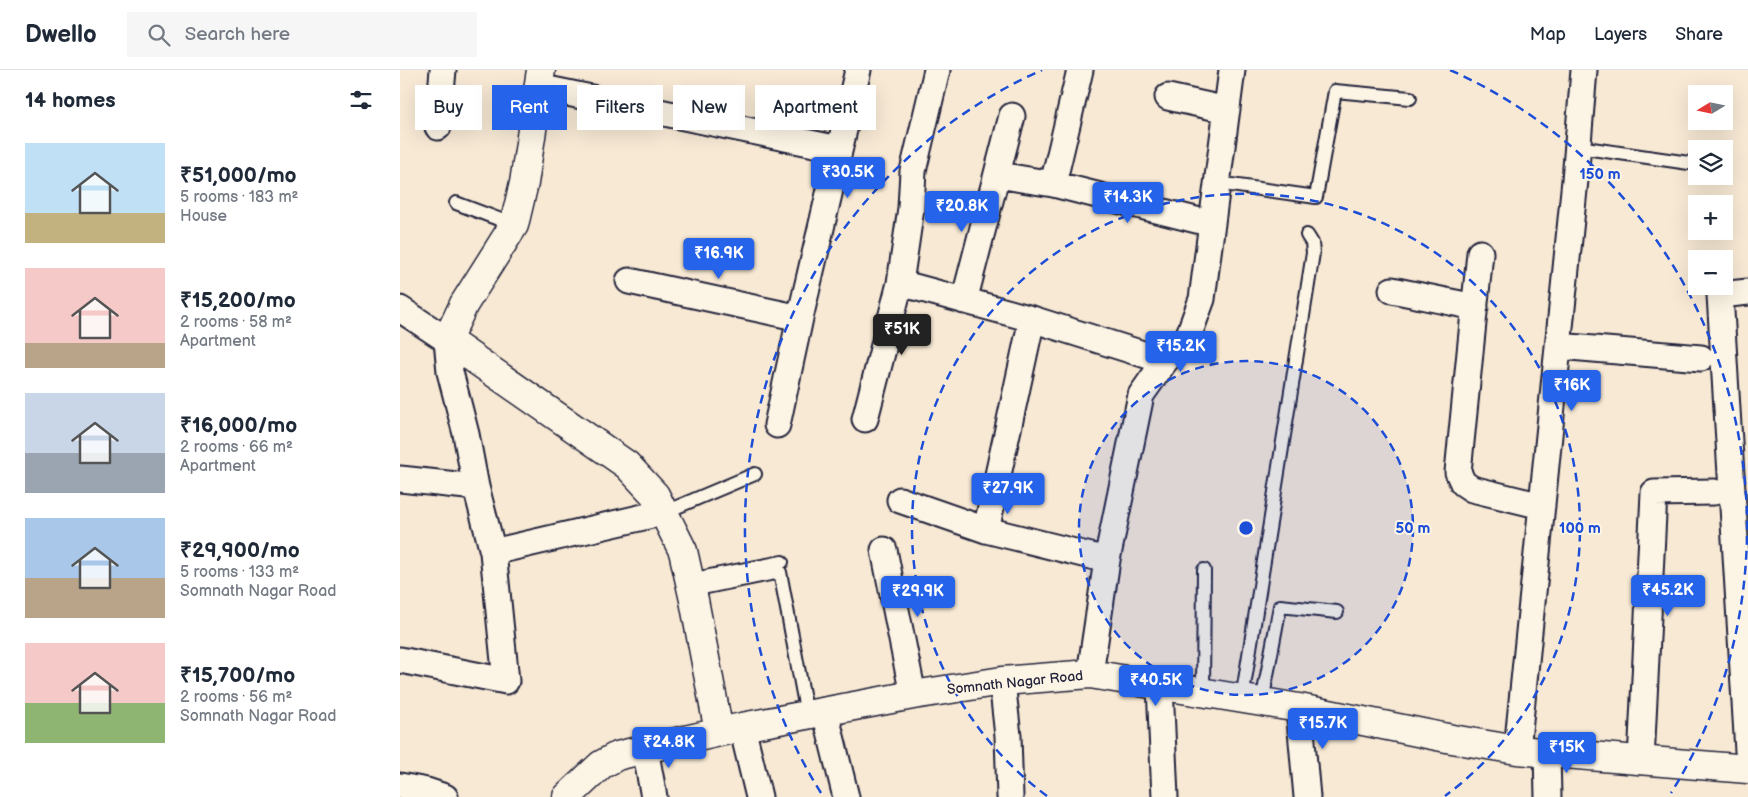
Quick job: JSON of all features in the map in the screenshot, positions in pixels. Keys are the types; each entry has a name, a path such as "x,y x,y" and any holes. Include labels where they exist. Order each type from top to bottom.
{"street":[{"path":"442,85 443,70"},
{"path":"777,424 858,70"},
{"path":"865,419 900,283 911,208 913,171 937,70"},
{"path":"1053,184 1080,70"},
{"path":"1090,674 1107,560 1140,395 1165,361 1188,337 1202,299 1232,70"},
{"path":"1517,750 1578,147 1584,70"},
{"path":"400,660 506,681 494,552 476,487 466,434 450,372 447,340 464,304 514,225 524,183 539,79 839,149"},
{"path":"1168,98 1227,110"},
{"path":"964,301 998,176 1012,116"},
{"path":"998,176 1053,184 1212,224"},
{"path":"1480,253 1458,472 1462,482 1472,489 1542,506"},
{"path":"630,281 800,318"},
{"path":"900,283 1032,319 1165,361"},
{"path":"1392,290 1475,307"},
{"path":"1748,292 1720,295 1748,751"},
{"path":"400,309 626,465 655,495 683,551 690,585 731,730 759,797"},
{"path":"986,530 1032,319"},
{"path":"1558,346 1701,358"},
{"path":"400,479 476,487"},
{"path":"1641,761 1654,494 1714,492"},
{"path":"900,500 986,530 1107,560"},
{"path":"494,552 665,512"},
{"path":"884,550 913,695"},
{"name":"Somnath Nagar Road","path":"567,797 601,765 618,756 645,749 731,730 913,695 1002,681 1090,674 1298,708 1517,750 1748,769"},
{"path":"1002,681 1008,736 1010,797"},
{"path":"1160,686 1165,797"},
{"path":"1298,708 1307,797"},
{"path":"816,713 846,797"},
{"path":"645,749 654,797"},
{"path":"1547,753 1548,797"},
{"path":"400,786 428,791 445,797"}],"lane":[{"path":"1217,183 1316,197 1335,91 1410,98"},
{"path":"1578,147 1688,163"},
{"path":"456,203 514,225"},
{"path":"1252,700 1312,253 1312,242 1307,236"},
{"path":"665,512 756,474"},
{"path":"690,585 782,562"},
{"path":"1202,693 1204,570"},
{"path":"690,585 780,572 816,713"},
{"path":"1252,700 1280,606 1336,612"}]}
